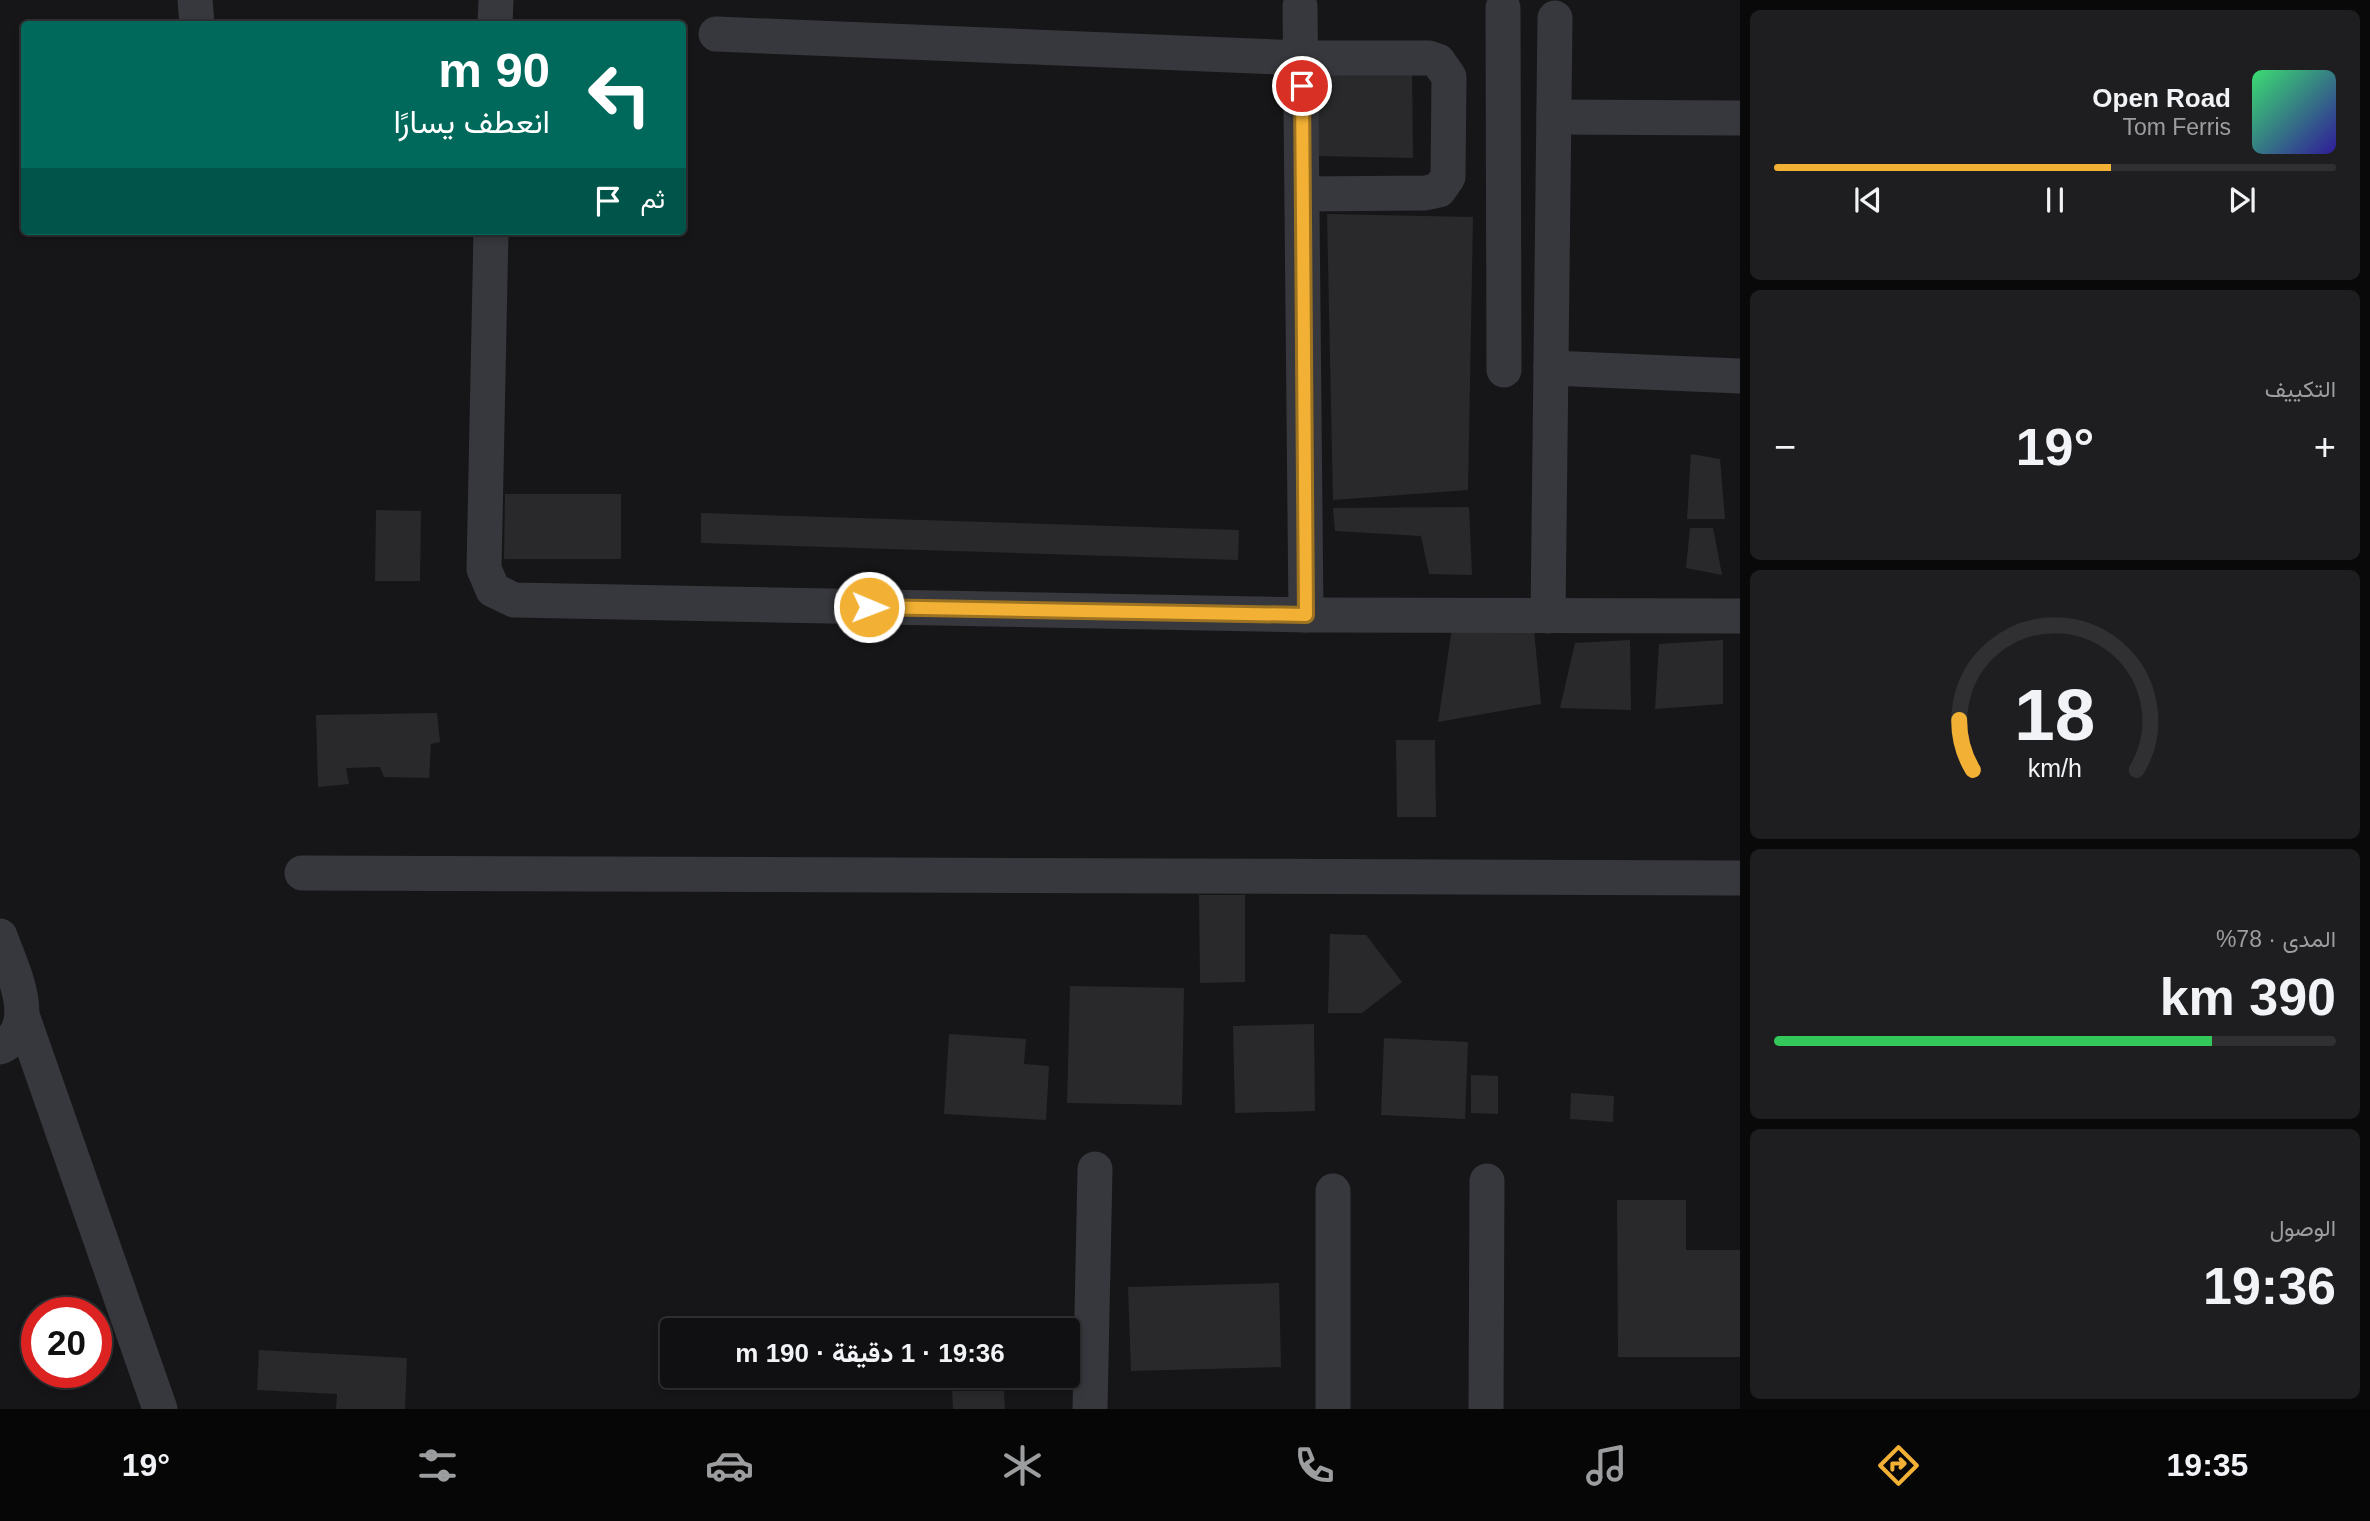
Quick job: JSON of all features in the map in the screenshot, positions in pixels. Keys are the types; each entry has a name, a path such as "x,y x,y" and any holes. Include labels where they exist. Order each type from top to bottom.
{"street":[{"path":"195,0 197,21"},
{"path":"495,21 496,0"},
{"path":"1300,6 1306,615"},
{"path":"1503,8 1504,370"},
{"path":"1548,616 1555,18"},
{"path":"716,34 1302,58 1429,58 1445,68 1449,87 1448,177 1445,184 1433,193 1303,194"},
{"path":"1449,87 1504,88 1554,103 1740,118"},
{"path":"1448,152 1553,153"},
{"path":"491,235 484,569 493,590 514,600 1306,615 1740,616"},
{"path":"1550,368 1740,376"},
{"path":"302,873 1740,878"},
{"path":"0,936 19,990 23,1018 160,1409"},
{"path":"0,1047 9,1043 23,1018"},
{"path":"1090,1409 1095,1169"},
{"path":"1486,1409 1487,1181"},
{"path":"1333,1191 1333,1409"}],"building":[{"path":"1412,67 1413,158 1317,156 1315,71"},
{"path":"1327,214 1473,217 1468,490 1333,500"},
{"path":"1691,454 1720,459 1725,519 1687,519"},
{"path":"505,494 621,494 621,559 504,559"},
{"path":"1469,507 1472,575 1429,574 1421,536 1335,531 1333,508"},
{"path":"376,510 421,511 420,581 375,581"},
{"path":"701,513 1239,530 1238,560 701,543"},
{"path":"1690,528 1713,528 1722,575 1686,568"},
{"path":"1452,628 1534,630 1541,704 1438,722"},
{"path":"1630,640 1631,710 1560,708 1575,643"},
{"path":"1723,640 1723,704 1655,709 1659,644"},
{"path":"437,713 440,742 431,744 429,778 384,777 380,767 346,768 349,784 318,787 316,715"},
{"path":"1396,740 1435,740 1436,817 1397,817"},
{"path":"1199,895 1245,895 1245,982 1200,983"},
{"path":"1330,934 1366,935 1402,982 1362,1013 1328,1013"},
{"path":"1070,986 1184,988 1182,1105 1067,1103"},
{"path":"1314,1024 1315,1111 1235,1113 1233,1026"},
{"path":"949,1034 1026,1039 1024,1064 1049,1066 1046,1120 944,1114"},
{"path":"1384,1038 1468,1042 1465,1119 1381,1115"},
{"path":"1471,1075 1498,1076 1498,1114 1471,1113"},
{"path":"1571,1093 1614,1096 1613,1122 1570,1119"},
{"path":"1617,1200 1686,1200 1686,1250 1740,1250 1740,1357 1618,1357"},
{"path":"1279,1283 1281,1367 1131,1371 1128,1287"},
{"path":"259,1350 407,1358 405,1409 336,1409 337,1394 257,1390"},
{"path":"952,1391 1004,1391 1005,1409 953,1409"}],"route":[{"path":"869,607 1306,615 1302,86"}]}
